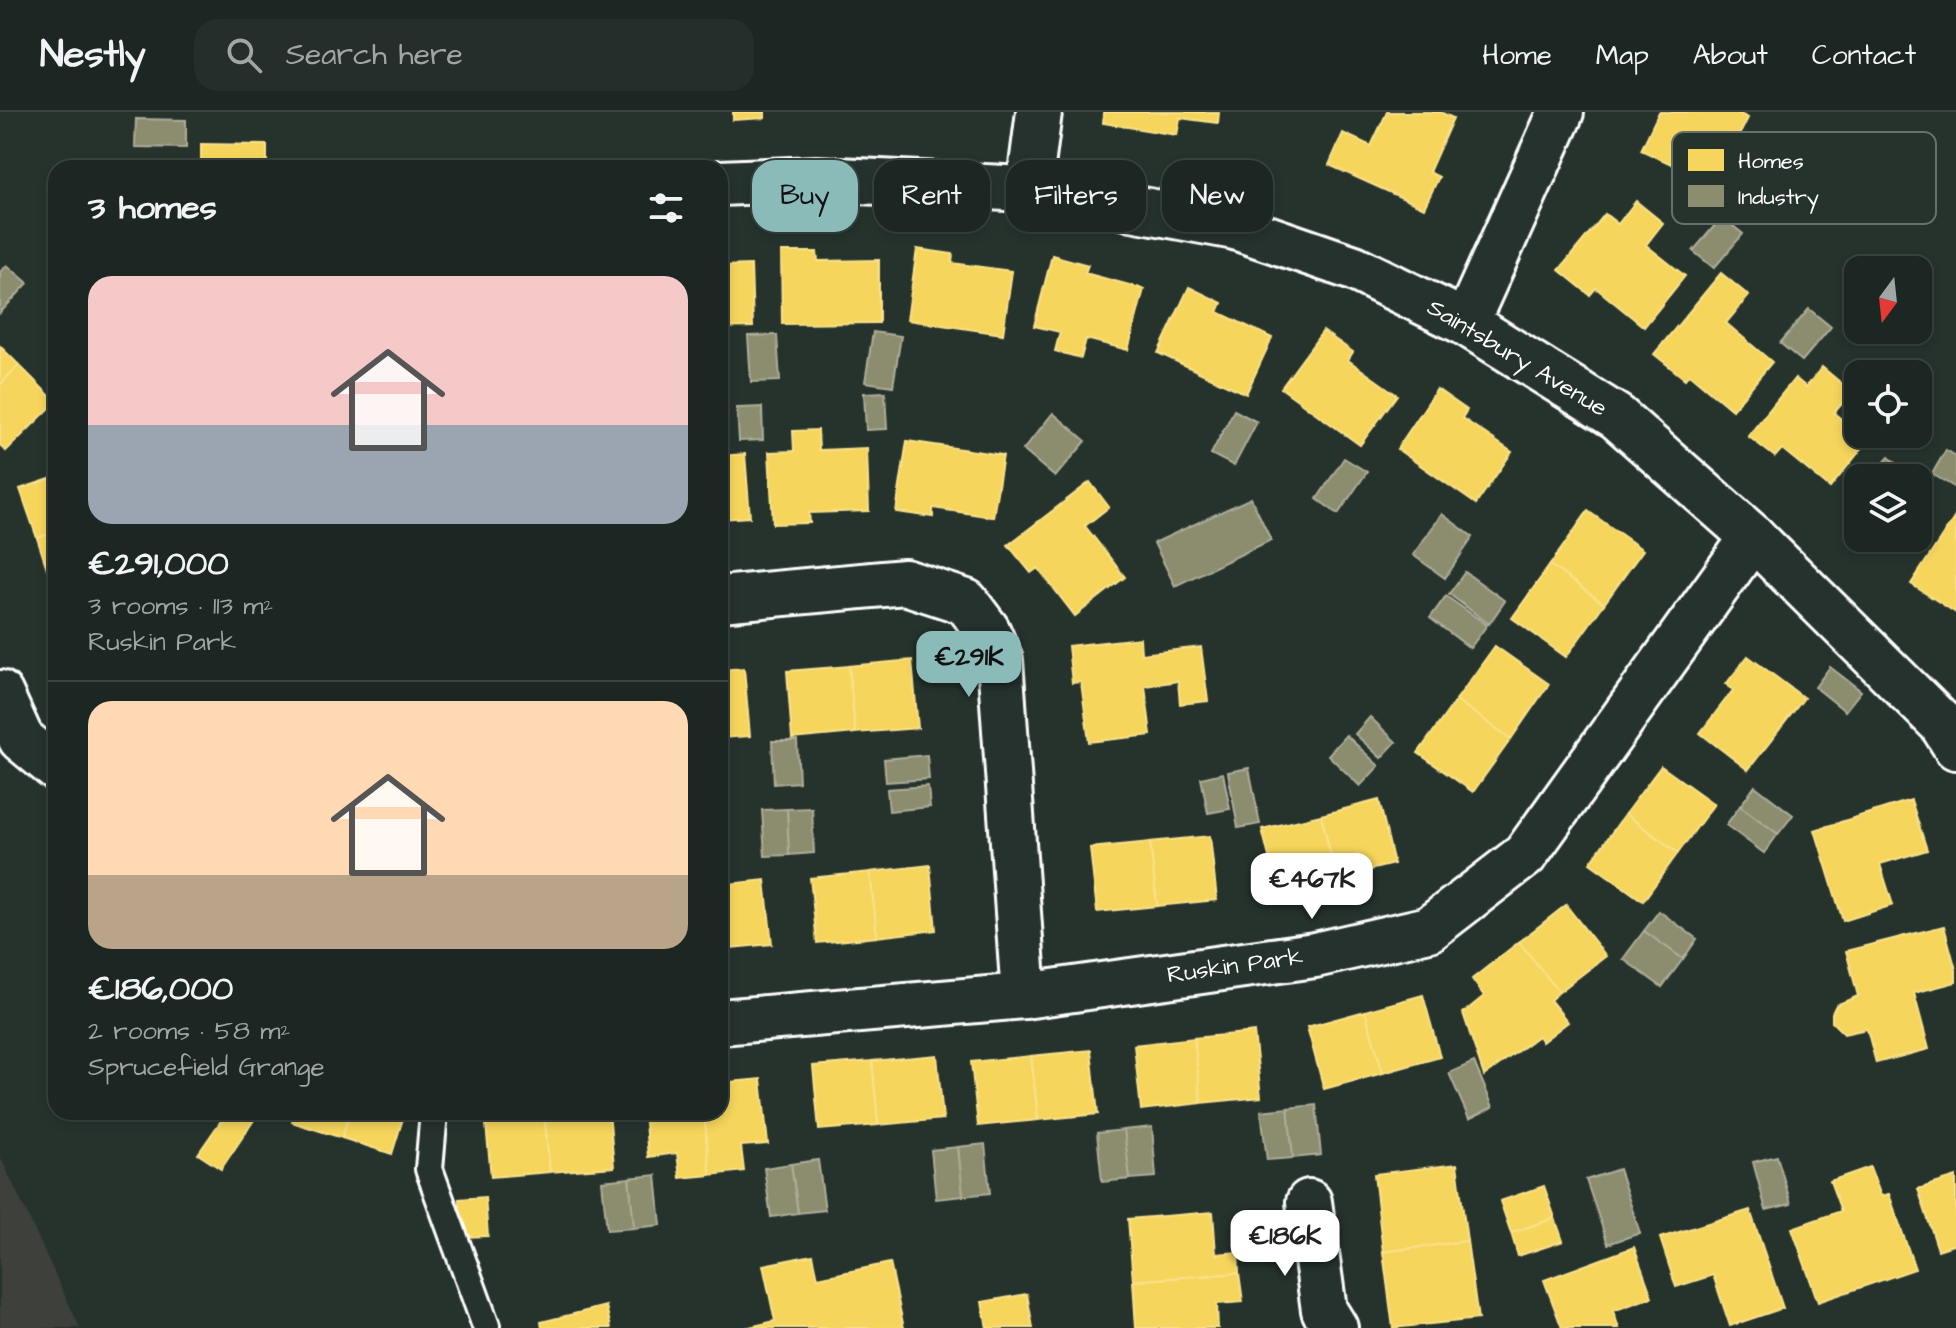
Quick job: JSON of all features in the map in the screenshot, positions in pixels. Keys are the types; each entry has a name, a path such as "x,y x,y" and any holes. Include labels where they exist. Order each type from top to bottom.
{"street":[{"path":"1033,160 1039,112"},
{"path":"1466,323 1561,112"},
{"name":"Saintsbury Avenue","path":"728,183 816,179 1006,188"},
{"name":"Saintsbury Avenue","path":"1146,211 1235,227 1354,268 1466,323 1617,417 1753,537 1951,727"},
{"name":"Ruskin Park","path":"728,1021 1024,996 1315,955 1429,929 1525,855 1753,537"},
{"path":"728,598 905,582 966,602 987,630 1000,660 1024,996"},
{"path":"0,693 21,739 48,761"},
{"path":"1309,1202 1324,1310 1335,1328"}],"lane":[{"path":"433,1120 429,1169 486,1326"}],"shaded area":[{"path":"0,1156 80,1328 0,1328"}],"building: Homes":[{"path":"733,112 765,112 765,118 733,120"},
{"path":"1104,112 1219,112 1218,123 1180,118 1177,135 1103,123"},
{"path":"1387,112 1440,112 1453,118 1429,172 1439,177 1424,208 1329,165 1343,133 1371,146"},
{"path":"1659,112 1736,112 1748,118 1741,132 1672,132 1672,164 1641,150"},
{"path":"201,144 267,145 267,160 201,160"},
{"path":"1636,201 1663,223 1646,245 1685,276 1644,327 1596,288 1590,295 1559,270 1605,214 1618,224"},
{"path":"917,249 953,254 952,263 1012,271 1003,334 907,320"},
{"path":"781,252 817,252 818,261 879,260 879,323 782,324"},
{"path":"1052,255 1088,265 1085,273 1144,289 1128,350 1086,339 1081,358 1055,351 1060,332 1034,326"},
{"path":"751,265 753,327 728,328 728,266"},
{"path":"1721,273 1749,296 1726,323 1772,362 1732,410 1689,374 1685,379 1654,354"},
{"path":"1189,287 1222,303 1218,312 1272,338 1246,394 1158,353"},
{"path":"1323,331 1353,352 1348,360 1397,395 1360,445 1281,388"},
{"path":"0,346 19,365 0,385"},
{"path":"19,365 48,394 48,410 6,451 0,445 0,385"},
{"path":"1822,367 1844,385 1844,401 1834,413 1844,421 1844,448 1862,448 1849,464 1844,464 1844,471 1830,488 1782,449 1775,457 1748,436 1795,378 1806,387"},
{"path":"1437,389 1467,410 1462,418 1512,452 1476,504 1397,449"},
{"path":"818,430 819,450 867,448 869,511 809,513 810,523 773,524 769,452 794,451 793,431"},
{"path":"907,441 1003,455 993,517 933,508 933,517 896,512"},
{"path":"745,454 750,517 728,518 728,455"},
{"path":"48,480 48,535 37,538 20,489"},
{"path":"1090,482 1109,507 1085,526 1125,577 1075,616 1038,568 1031,573 1008,545"},
{"path":"1588,511 1643,550 1604,604 1550,565"},
{"path":"1956,515 1956,613 1911,584"},
{"path":"48,535 48,572 37,538"},
{"path":"1550,565 1604,604 1566,657 1512,618"},
{"path":"1140,638 1141,654 1201,647 1208,701 1180,704 1178,681 1145,686 1151,735 1089,742 1081,682 1072,683 1068,646"},
{"path":"1495,646 1549,684 1511,739 1456,700"},
{"path":"1748,656 1804,698 1748,770 1700,733 1733,690 1726,684"},
{"path":"912,660 918,728 855,733 849,666"},
{"path":"849,666 855,733 792,739 787,671"},
{"path":"744,668 750,736 728,737 728,669"},
{"path":"1456,700 1511,739 1473,792 1418,753"},
{"path":"1661,766 1714,804 1678,853 1625,814"},
{"path":"1379,800 1394,864 1336,878 1321,815"},
{"path":"1911,800 1927,850 1880,864 1893,905 1843,921 1815,830"},
{"path":"1625,814 1678,853 1643,901 1590,863"},
{"path":"1321,815 1336,878 1278,893 1262,829"},
{"path":"1210,836 1217,900 1157,906 1150,842"},
{"path":"1150,842 1157,906 1097,912 1090,848"},
{"path":"930,865 936,930 877,937 870,872"},
{"path":"870,872 877,937 817,943 810,878"},
{"path":"765,880 772,944 728,948 728,884"},
{"path":"1566,905 1606,956 1559,992 1519,942"},
{"path":"1944,926 1956,970 1956,982 1914,993 1929,1049 1876,1063 1867,1029 1844,1034 1832,1022 1836,1005 1858,996 1846,951"},
{"path":"1519,942 1559,992 1550,1000 1568,1022 1542,1042 1538,1036 1484,1076 1463,1013 1484,996 1472,979"},
{"path":"1423,995 1440,1057 1383,1073 1365,1011"},
{"path":"1365,1011 1383,1073 1324,1089 1307,1027"},
{"path":"1254,1032 1261,1097 1201,1103 1194,1038"},
{"path":"1194,1038 1201,1103 1141,1110 1134,1045"},
{"path":"1091,1050 1098,1114 1038,1120 1031,1056"},
{"path":"937,1055 943,1119 878,1125 872,1061"},
{"path":"1031,1056 1038,1120 978,1126 971,1062"},
{"path":"872,1061 878,1125 819,1130 813,1066"},
{"path":"761,1079 768,1144 741,1146 744,1171 710,1175 705,1120 728,1120 728,1082"},
{"path":"221,1120 254,1120 221,1169 198,1154"},
{"path":"293,1120 348,1120 342,1138"},
{"path":"348,1120 403,1120 392,1154 342,1138"},
{"path":"486,1120 545,1120 550,1172 491,1177"},
{"path":"545,1120 610,1120 614,1167 550,1172"},
{"path":"645,1120 705,1120 710,1175 680,1178 677,1153 648,1157"},
{"path":"1457,1164 1467,1241 1383,1252 1374,1174"},
{"path":"1870,1167 1881,1196 1889,1194 1915,1269 1818,1302 1792,1228 1841,1211 1830,1181"},
{"path":"1956,1177 1956,1244 1938,1250 1918,1189"},
{"path":"1544,1186 1555,1218 1511,1233 1500,1201"},
{"path":"485,1197 488,1236 462,1237 459,1199"},
{"path":"1750,1210 1783,1308 1730,1326 1713,1275 1676,1287 1660,1238"},
{"path":"1213,1212 1216,1254 1238,1252 1239,1273 1133,1281 1128,1219"},
{"path":"1555,1218 1563,1241 1518,1256 1511,1233"},
{"path":"1467,1241 1478,1319 1393,1328 1383,1252"},
{"path":"1634,1247 1652,1297 1613,1311 1619,1328 1562,1328 1544,1280"},
{"path":"813,1255 818,1278 890,1263 904,1328 745,1328 775,1321 763,1265"},
{"path":"1239,1273 1243,1302 1217,1304 1218,1328 1136,1328 1133,1281"},
{"path":"1027,1294 1033,1328 987,1328 982,1302"},
{"path":"606,1306 611,1328 542,1328 541,1322"}],"building: Industry":[{"path":"136,119 186,120 186,148 135,147"},
{"path":"1716,224 1731,224 1743,234 1714,268 1693,251"},
{"path":"7,265 28,283 0,313 0,272"},
{"path":"1809,309 1831,327 1802,361 1780,343"},
{"path":"873,332 901,336 893,386 865,382"},
{"path":"777,335 780,381 751,382 748,336"},
{"path":"885,392 887,429 866,430 864,393"},
{"path":"762,407 763,440 739,441 737,408"},
{"path":"1234,410 1257,422 1234,466 1211,454"},
{"path":"1053,413 1086,441 1055,477 1023,450"},
{"path":"1946,450 1956,456 1956,488 1932,474"},
{"path":"1889,457 1897,464 1883,464"},
{"path":"1344,458 1367,472 1338,514 1317,499"},
{"path":"1251,498 1271,540 1175,586 1154,543"},
{"path":"1442,514 1473,537 1445,578 1413,555"},
{"path":"1465,572 1505,601 1489,624 1449,594"},
{"path":"1446,596 1487,625 1470,648 1430,618"},
{"path":"1830,667 1861,691 1845,711 1815,687"},
{"path":"1370,717 1396,742 1381,758 1355,734"},
{"path":"1346,735 1379,766 1360,786 1328,755"},
{"path":"772,741 797,741 799,782 774,784"},
{"path":"927,755 929,779 886,782 884,759"},
{"path":"1249,768 1260,824 1238,828 1228,772"},
{"path":"1223,773 1230,809 1208,813 1201,778"},
{"path":"928,786 930,807 889,811 887,789"},
{"path":"1755,786 1793,815 1778,834 1740,806"},
{"path":"1740,806 1778,834 1764,853 1726,825"},
{"path":"812,808 814,853 789,855 787,809"},
{"path":"787,809 789,855 765,856 762,810"},
{"path":"1659,911 1697,939 1683,959 1644,931"},
{"path":"1644,931 1683,959 1662,987 1623,959"},
{"path":"1474,1062 1493,1107 1469,1119 1449,1073"},
{"path":"1316,1105 1321,1155 1293,1158 1288,1108"},
{"path":"1288,1108 1293,1158 1267,1160 1261,1111"},
{"path":"1152,1127 1156,1177 1130,1179 1124,1130"},
{"path":"1124,1130 1130,1179 1102,1182 1097,1133"},
{"path":"985,1144 990,1193 963,1196 958,1147"},
{"path":"958,1147 963,1196 936,1199 931,1150"},
{"path":"1777,1156 1791,1204 1766,1210 1753,1162"},
{"path":"818,1160 825,1210 798,1213 791,1164"},
{"path":"791,1164 798,1213 771,1217 764,1168"},
{"path":"1619,1169 1640,1233 1608,1244 1586,1180"},
{"path":"656,1175 661,1225 634,1228 629,1178"},
{"path":"629,1178 634,1228 607,1230 602,1181"}]}
